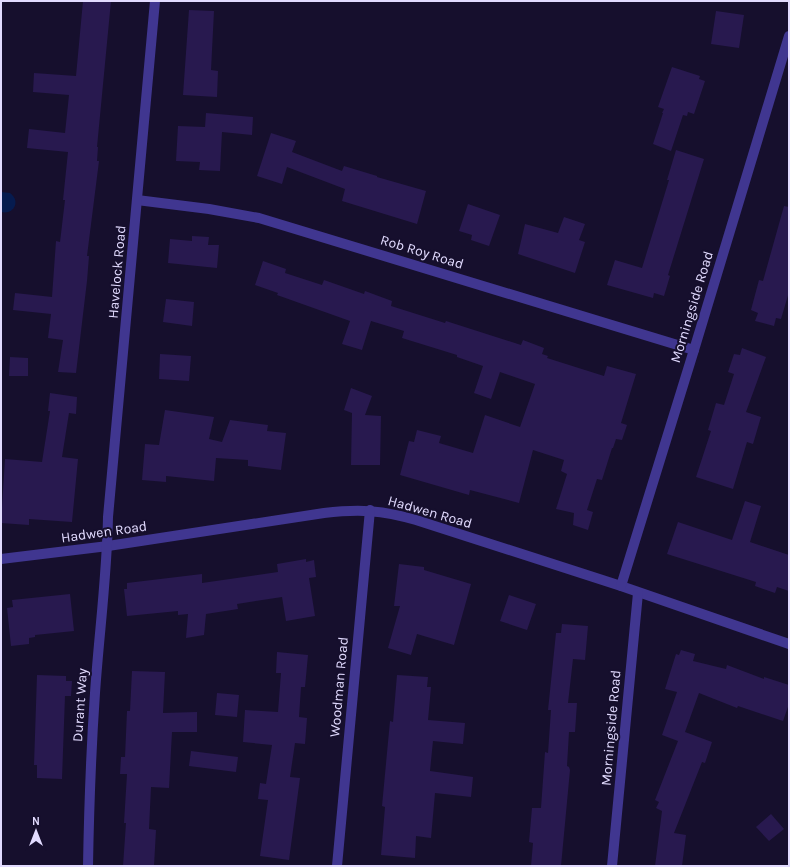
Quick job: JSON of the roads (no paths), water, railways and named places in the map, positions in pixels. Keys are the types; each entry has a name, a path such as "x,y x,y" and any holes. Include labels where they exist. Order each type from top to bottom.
{"street":[{"name":"Havelock Road","path":"108,546 108,517 155,1"},
{"name":"Morningside Road","path":"621,586 789,36"},
{"name":"Rob Roy Road","path":"137,200 209,209 259,218 694,350"},
{"name":"Hadwen Road","path":"1,559 108,546 324,513 349,510 370,510 395,514 416,520 621,586 789,644"},
{"name":"Woodman Road","path":"337,866 370,510"},
{"name":"Durant Way","path":"88,866 89,791 94,693 108,546"},
{"name":"Morningside Road","path":"612,866 638,593"}],"water":[{"path":"1,192 10,193 15,200 14,207 6,212 1,212"}]}
